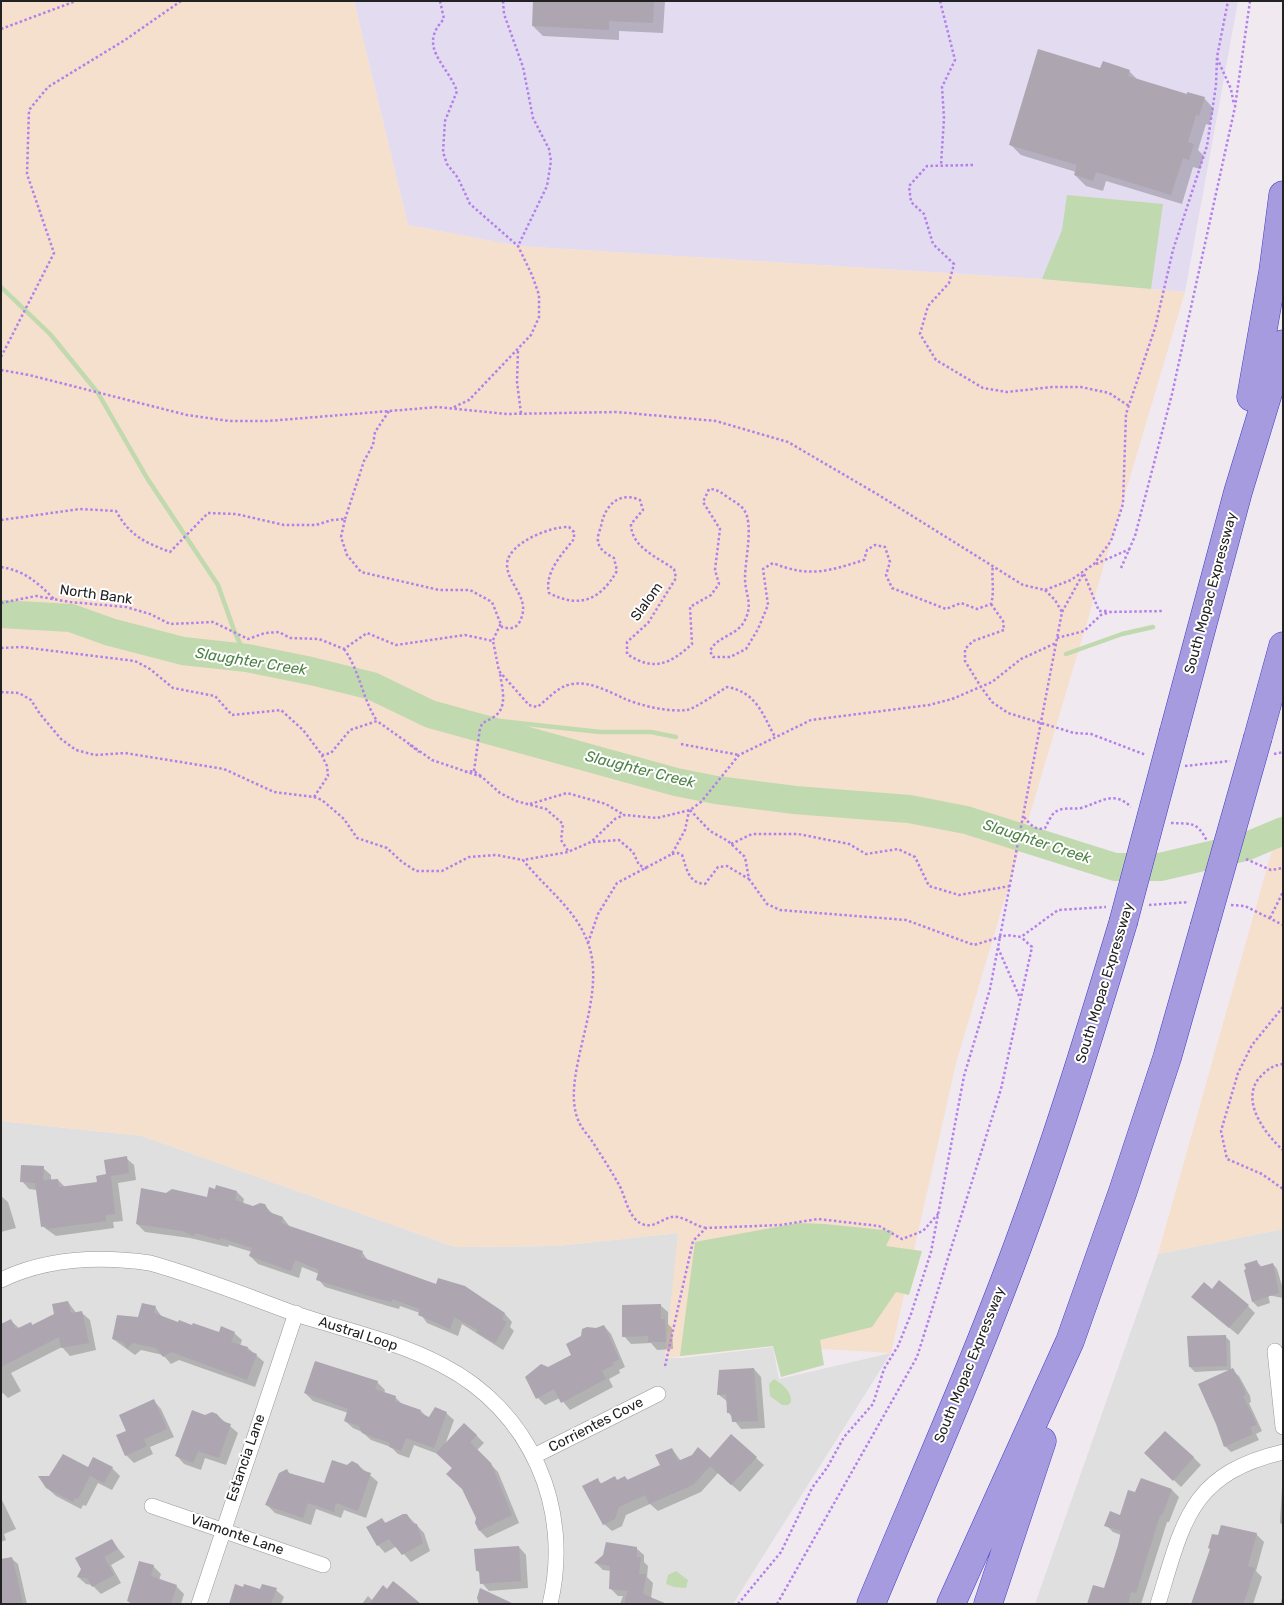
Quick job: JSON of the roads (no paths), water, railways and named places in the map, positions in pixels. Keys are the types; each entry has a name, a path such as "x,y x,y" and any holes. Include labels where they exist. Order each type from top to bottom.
{"highway":[{"path":"1238,492 1242,445 1273,272 1283,195"},
{"name":"South Mopac Expressway","path":"871,1604 970,1369 1056,1142 1123,923 1238,492 1283,344"},
{"path":"988,1604 1047,1427 1070,1341 1123,1191 1167,1058 1204,928 1263,746 1283,646"},
{"path":"951,1604 1070,1341"},
{"path":"850,1604 913,1503"}],"street":[{"name":"Austral Loop","path":"1,1280 16,1273 55,1263 122,1259 150,1263 179,1271 419,1354 468,1380 489,1395 509,1417 534,1456 548,1496 556,1537 556,1565 550,1604"},
{"name":"Estancia Lane","path":"199,1604 222,1530 296,1313"},
{"path":"1275,1351 1283,1427"},
{"name":"Corrientes Cove","path":"534,1456 658,1394"},
{"path":"1158,1604 1189,1512 1199,1498 1218,1480 1237,1468 1283,1452"},
{"name":"Viamonte Lane","path":"152,1506 323,1564"}],"waterway":[{"path":"1,287 50,334 98,393 147,478 218,585 235,633 247,658"},
{"name":"Slaughter Creek","path":"1,614 71,618 110,632 183,651 247,658 372,686 430,714 676,782 716,790 795,800 909,809 966,820 1115,867 1160,867 1245,847 1283,831"},
{"path":"1066,654 1122,634 1153,627"},
{"path":"492,732 500,721 600,732 651,732 676,737"}]}
